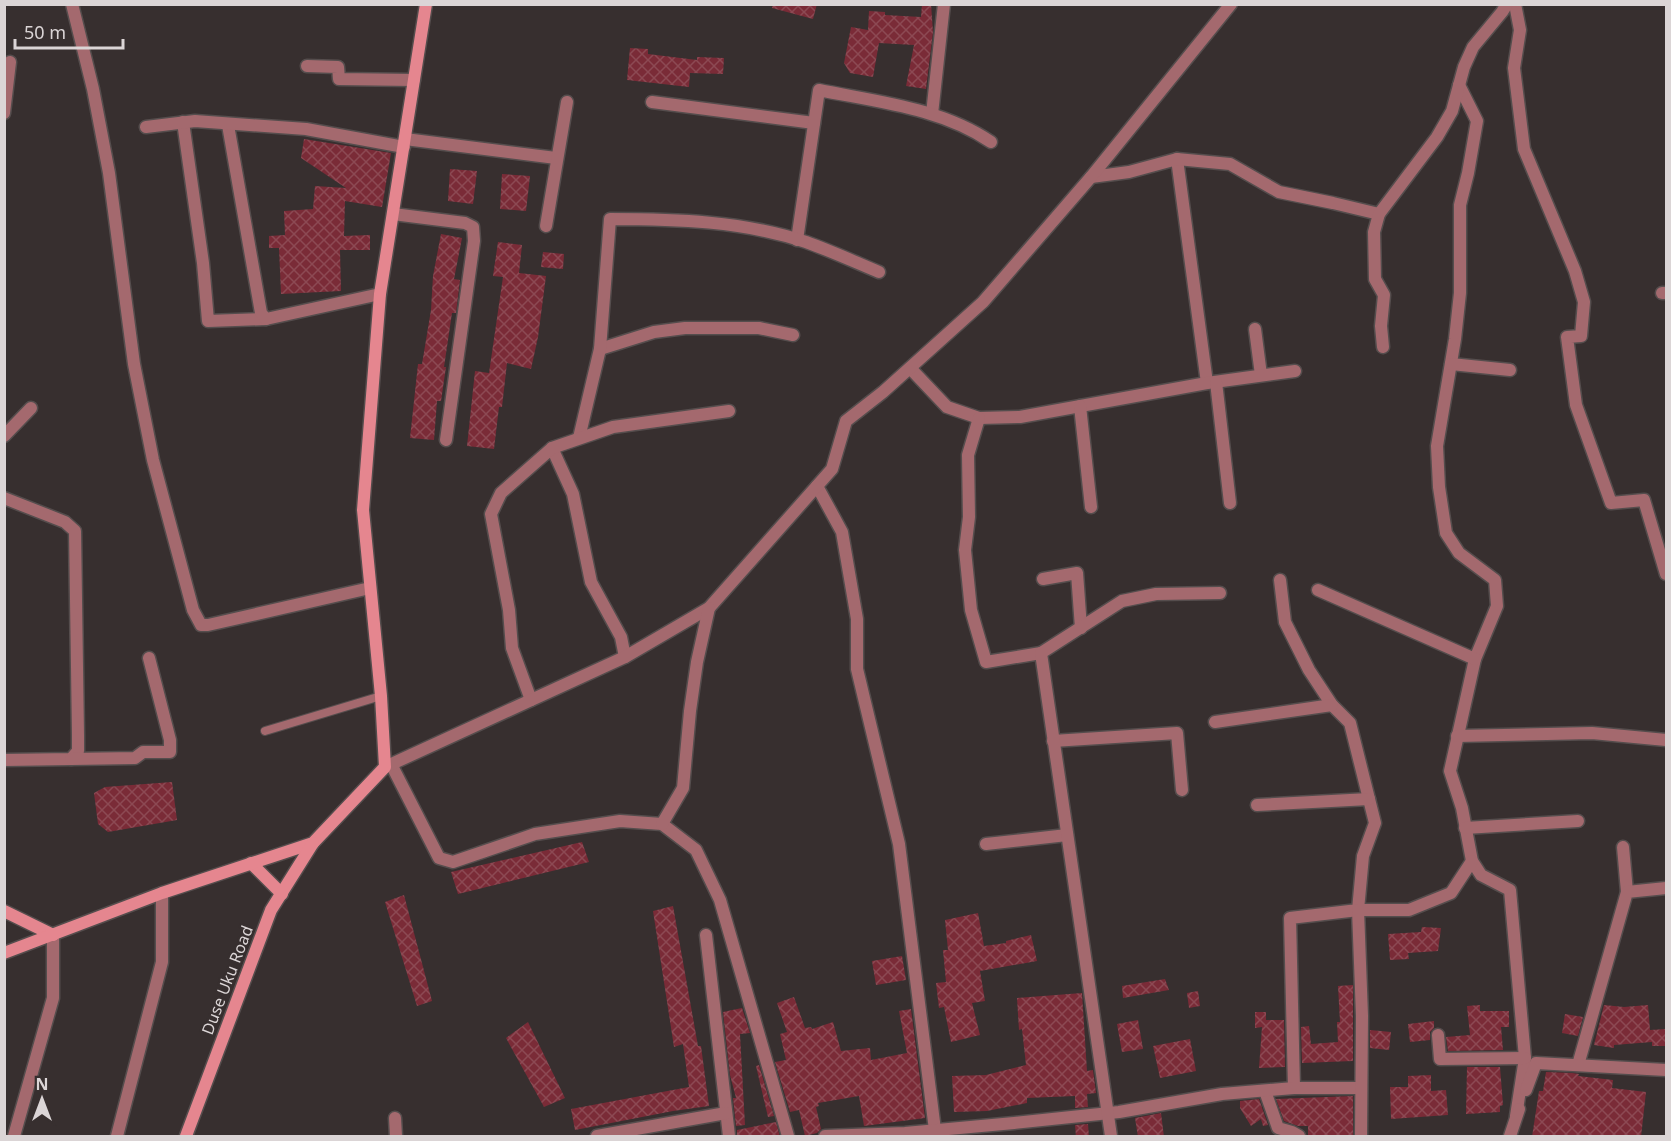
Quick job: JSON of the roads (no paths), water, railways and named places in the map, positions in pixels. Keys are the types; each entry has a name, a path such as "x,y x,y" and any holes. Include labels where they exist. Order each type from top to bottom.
{"street":[{"path":"72,4 93,89 109,173 136,374 153,460 193,610 201,625 208,625 370,588"},
{"path":"426,4 380,294 363,510 388,766 439,858 453,862 535,834 620,821 662,824 696,850 720,900 788,1137"},
{"path":"932,114 944,4"},
{"path":"1383,347 1381,326 1384,295 1375,279 1374,232 1379,214 1437,137 1452,111 1473,47 1507,4"},
{"path":"1515,4 1520,30 1514,68 1524,149 1575,271 1584,302 1581,336 1567,337 1576,405 1611,503 1644,500 1666,574"},
{"path":"388,766 625,657 709,608 832,469 846,421 910,368 983,302 1091,177 1225,6"},
{"path":"4,113 10,62"},
{"path":"307,66 338,67 339,79 414,80"},
{"path":"1459,85 1477,121 1460,205 1460,293 1437,446 1439,488 1446,533 1459,553 1495,580 1497,606 1474,658 1450,771 1462,808 1472,861 1481,875 1510,890 1525,1058 1516,1116"},
{"path":"797,240 819,90 932,114 976,132 991,142"},
{"path":"546,226 567,102"},
{"path":"652,102 814,123"},
{"path":"146,127 195,121 306,129 405,143 556,158"},
{"path":"183,123 203,263 208,321 266,319 380,294"},
{"path":"228,125 261,313 266,319"},
{"path":"1091,177 1129,172 1177,159 1230,164 1279,192 1379,214"},
{"path":"1177,159 1230,503"},
{"path":"393,214 465,223 473,227 474,241 446,440"},
{"path":"579,438 600,350 610,219 677,219 747,227 797,240 879,272"},
{"path":"600,350 654,332 685,328 759,328 792,335"},
{"path":"1255,329 1262,375"},
{"path":"1451,363 1510,370"},
{"path":"910,368 947,407 979,418 1020,417 1212,382 1295,371"},
{"path":"1080,406 1091,507"},
{"path":"4,436 31,408"},
{"path":"531,700 512,648 509,610 490,514 501,493 552,448 579,438 613,427 729,411"},
{"path":"979,418 968,455 969,518 965,550 971,610 986,662 1041,653 1122,601 1156,594 1220,593"},
{"path":"552,448 573,494 591,582 621,637 625,657"},
{"path":"817,486 842,532 857,619 857,669 899,844 935,1130"},
{"path":"4,498 65,522 75,531 78,751 71,759"},
{"path":"1043,579 1077,573 1081,628"},
{"path":"1280,580 1285,622 1309,670 1332,705 1350,723 1375,823 1363,856 1358,910 1362,1016 1361,1137"},
{"path":"1318,590 1474,658"},
{"path":"662,824 683,788 697,662 709,608"},
{"path":"1041,653 1111,1137"},
{"path":"4,760 135,758 143,752 170,752 170,740 149,658"},
{"path":"1215,722 1332,705"},
{"path":"1053,741 1177,733 1182,790"},
{"path":"1457,736 1592,733 1666,740"},
{"name":"Duse Uku Road","path":"186,1137 271,910 313,843 388,766"},
{"path":"1257,805 1369,799"},
{"path":"1465,828 1578,821"},
{"path":"986,844 1067,835"},
{"path":"4,953 162,893 313,843"},
{"path":"1578,1065 1627,892 1623,848"},
{"path":"1294,1088 1290,918 1358,910 1409,910 1451,893 1472,861"},
{"path":"251,863 282,894"},
{"path":"1627,892 1666,888"},
{"path":"117,1137 162,962 162,893"},
{"path":"4,911 53,934"},
{"path":"14,1137 53,998 53,934"},
{"path":"706,935 729,1137"},
{"path":"1438,1035 1440,1059 1525,1058"},
{"path":"1510,1137 1536,1063 1666,1070"},
{"path":"825,1137 905,1135 1107,1113 1222,1094 1294,1088 1360,1088"},
{"path":"1264,1091 1275,1125 1299,1137"},
{"path":"597,1137 726,1113"},
{"path":"394,1119 396,1137"}],"lane":[{"path":"265,731 381,696"}]}
